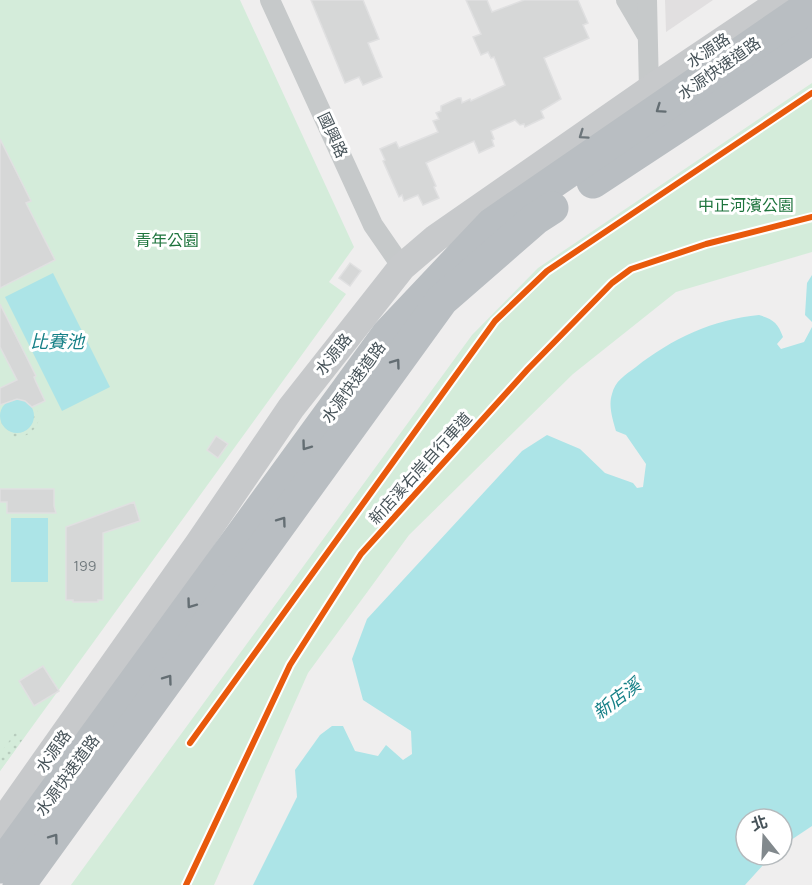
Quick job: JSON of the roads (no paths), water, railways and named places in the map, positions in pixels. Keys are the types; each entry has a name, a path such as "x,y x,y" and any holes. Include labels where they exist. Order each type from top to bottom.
{"highway":[{"name":"水源快速道路","path":"0,867 388,334 492,224 812,4"},
{"name":"水源快速道路","path":"19,885 442,300 536,219 806,41"}],"street":[{"name":"國興路","path":"270,0 373,225 402,267"},
{"path":"626,0 647,37"},
{"path":"646,0 649,90"},
{"name":"水源路","path":"0,825 291,408 402,267 436,238 783,0"}],"water":[{"name":"比賽池","path":"53,273 110,387 62,411 5,297"},
{"path":"812,275 812,322 805,315 807,283"},
{"name":"新店溪","path":"759,315 771,320 777,325 783,337 777,344 781,349 804,342 812,327 812,826 794,838 794,807 734,807 734,867 761,867 745,885 253,885 297,797 295,770 320,735 332,726 343,726 355,751 378,756 386,745 403,760 412,754 411,731 363,700 352,659 367,619 522,451 547,435 580,449 605,473 633,483 637,488 643,487 646,464 626,435 616,431 611,413 615,385 649,357 678,339 710,326"},
{"path":"17,399 29,404 34,416 29,428 17,433 5,428 0,416 5,404"},
{"path":"11,518 48,518 48,582 11,582"}],"park label":[{"name":"中正河濱公園","path":"746,205"},
{"name":"青年公園","path":"167,240"}]}
